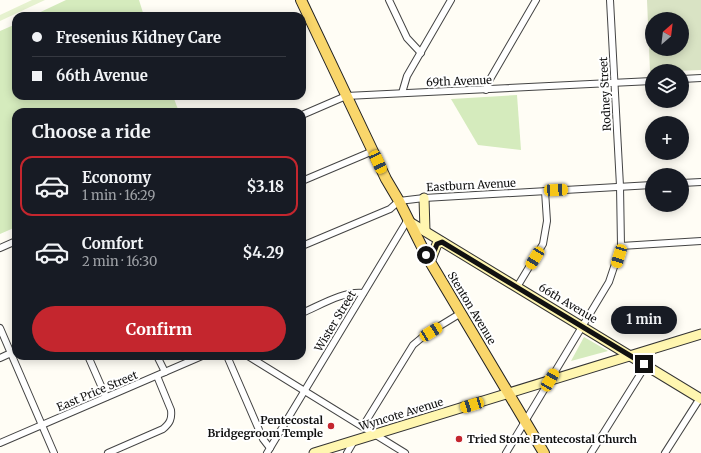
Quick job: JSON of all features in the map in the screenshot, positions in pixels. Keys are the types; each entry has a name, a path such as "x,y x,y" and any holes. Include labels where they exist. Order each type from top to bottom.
{"main road":[{"name":"Stenton Avenue","path":"301,0 386,179 430,262 544,453"}],"street":[{"path":"390,0 407,38 420,53"},
{"path":"402,93 407,76 451,0"},
{"path":"486,90 489,81 536,0"},
{"name":"Rodney Street","path":"506,453 609,282 621,246 620,186 610,0"},
{"path":"689,79 701,78"},
{"name":"69th Avenue","path":"346,96 645,81"},
{"path":"306,113 346,96"},
{"path":"306,180 373,151"},
{"path":"689,183 701,182"},
{"name":"Eastburn Avenue","path":"306,244 390,209 399,201 424,198 645,184"},
{"path":"517,287 543,244 547,221 545,191"},
{"path":"424,198 425,231"},
{"name":"66th Avenue","path":"408,220 700,398"},
{"name":"Wister Street","path":"269,450 408,220"},
{"path":"430,262 437,244 442,242"},
{"path":"621,246 701,242"},
{"path":"0,248 12,243"},
{"path":"306,312 345,295 354,292 363,293"},
{"path":"363,426 413,345 425,335 461,313"},
{"path":"0,328 11,353 0,358"},
{"name":"Wyncote Avenue","path":"314,453 701,334"},
{"path":"0,347 7,344"},
{"path":"14,360 54,453"},
{"path":"90,360 106,397"},
{"path":"160,360 165,372"},
{"name":"East Price Street","path":"0,443 193,360"},
{"path":"229,360 269,450"},
{"path":"255,360 405,453"},
{"path":"591,453 646,365"},
{"path":"108,453 163,430 169,424 171,420 171,410 157,376"},
{"path":"665,453 700,398"},
{"path":"347,453 355,440"}],"green space":[{"path":"32,0 45,0 19,12 12,12 12,15 0,21 0,15"},
{"path":"66,0 139,0 143,12 40,12"},
{"path":"647,0 701,0 701,70 689,70 689,64 650,64 649,56 689,56 689,12 648,12"},
{"path":"12,26 12,100 174,100 178,108 12,108 12,229 0,234 0,31"},
{"path":"517,95 521,150 478,145 451,99"},
{"path":"584,337 608,351 571,361"}],"place":[{"name":"Pentecostal Bridgegroom Temple","path":"331,426"},
{"name":"Tried Stone Pentecostal Church","path":"459,439"}],"route":[{"path":"426,255 430,262 433,250 437,244 442,242 644,364"}]}
